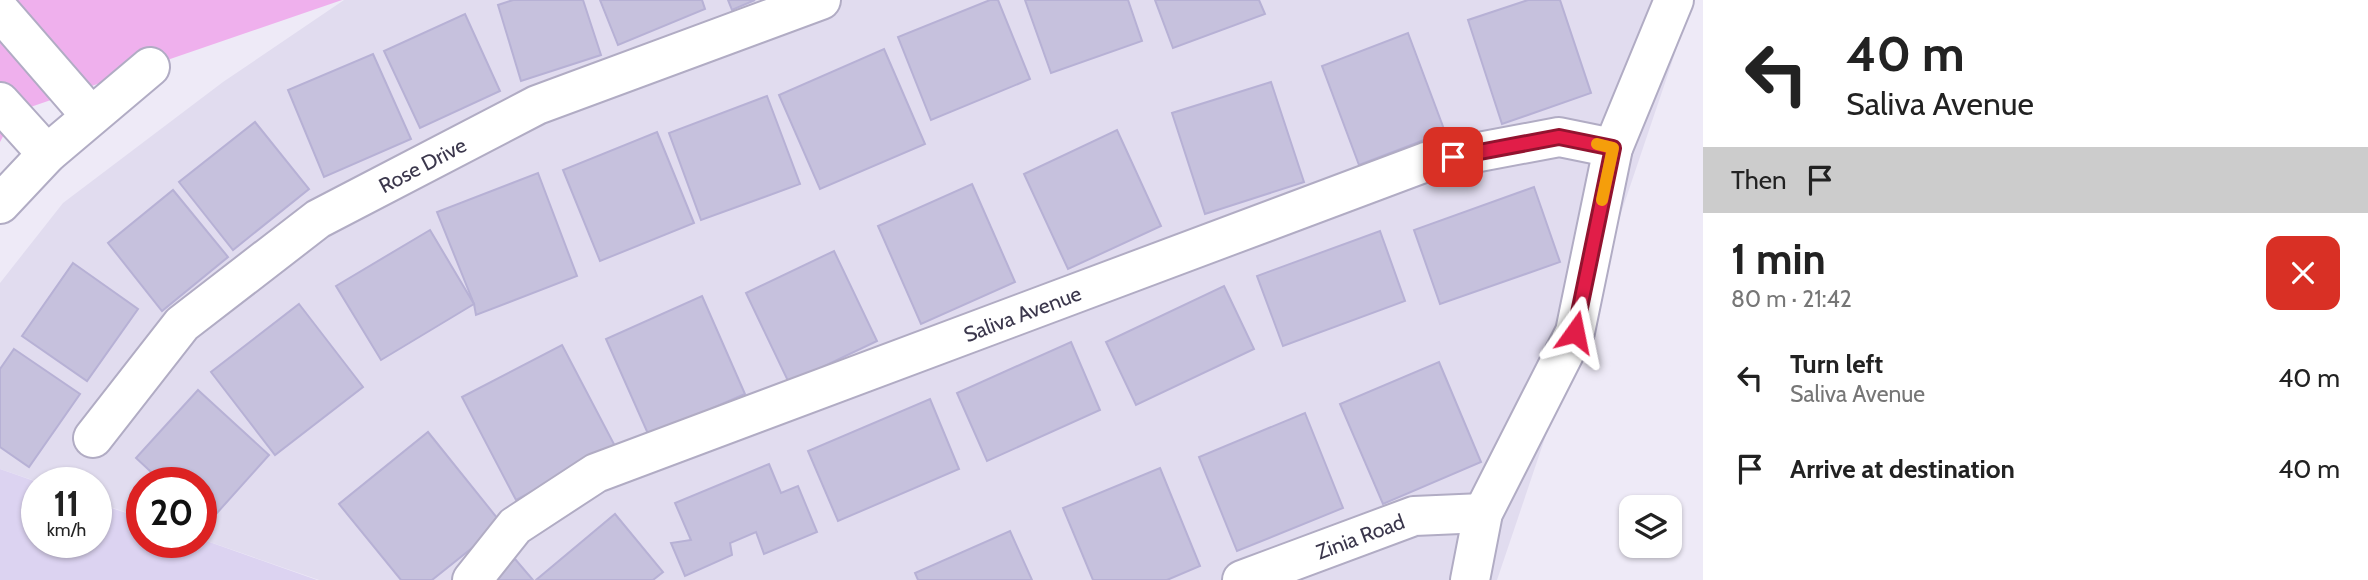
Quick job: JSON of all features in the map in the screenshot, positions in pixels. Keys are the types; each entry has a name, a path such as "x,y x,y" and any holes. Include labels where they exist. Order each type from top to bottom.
{"lane":[{"name":"Rose Drive","path":"93,438 182,324 318,219 537,105 821,0"},
{"path":"1470,580 1483,513 1575,332 1613,148 1674,0"},
{"path":"0,11 91,116"},
{"path":"0,204 47,154 150,67"},
{"path":"0,102 47,154"},
{"name":"Saliva Avenue","path":"472,580 514,526 596,473 1426,162 1559,137 1613,148"},
{"name":"Zinia Road","path":"1242,580 1414,516 1483,513"}],"shaded area":[{"path":"0,0 342,0 16,112 0,142"},
{"path":"344,0 1693,0 1497,580 319,580 217,545 217,467 126,467 126,512 112,508 112,467 21,467 21,476 0,469 0,283 63,203 223,82"},
{"path":"0,469 21,476 21,558 112,558 112,508 126,513 126,558 217,558 217,545 317,580 0,580"}],"building":[{"path":"513,0 583,0 601,55 521,81 498,5"},
{"path":"600,0 702,0 705,9 618,45"},
{"path":"728,0 755,0 732,10"},
{"path":"990,0 998,0 1030,79 931,120 898,37"},
{"path":"1025,0 1128,0 1142,41 1051,73"},
{"path":"1155,0 1259,0 1265,14 1173,48"},
{"path":"1528,0 1560,0 1591,93 1502,124 1468,20"},
{"path":"465,14 500,91 420,128 384,51"},
{"path":"1408,33 1445,132 1359,165 1322,66"},
{"path":"884,49 925,144 820,189 779,95"},
{"path":"373,54 411,139 324,177 288,90"},
{"path":"1271,82 1304,182 1205,214 1172,113"},
{"path":"767,96 800,184 701,220 669,133"},
{"path":"255,122 309,189 233,250 179,182"},
{"path":"1117,130 1161,226 1068,269 1024,174"},
{"path":"657,132 694,223 600,261 563,170"},
{"path":"538,173 577,276 476,315 437,212"},
{"path":"972,184 1015,282 921,324 878,226"},
{"path":"1534,187 1560,262 1440,304 1414,230"},
{"path":"173,190 228,257 162,311 108,243"},
{"path":"430,230 474,304 381,360 336,286"},
{"path":"1380,231 1405,301 1283,346 1257,276"},
{"path":"834,251 877,341 789,383 746,293"},
{"path":"73,263 138,309 87,381 22,336"},
{"path":"1224,286 1254,349 1136,405 1106,342"},
{"path":"702,296 745,394 649,436 606,339"},
{"path":"299,304 363,387 275,455 211,372"},
{"path":"1071,342 1100,410 987,461 957,393"},
{"path":"562,345 616,448 516,500 462,397"},
{"path":"14,349 80,394 29,467 0,447 0,369"},
{"path":"1439,362 1481,462 1383,504 1340,404"},
{"path":"198,390 269,455 217,513 217,467 146,467 136,458"},
{"path":"930,399 959,469 838,521 808,451"},
{"path":"1305,413 1343,508 1237,551 1199,457"},
{"path":"428,432 502,524 432,580 401,580 339,504"},
{"path":"769,464 781,493 798,486 817,532 764,554 756,532 730,543 732,555 685,576 671,543 691,540 675,503"},
{"path":"1160,468 1200,566 1167,580 1093,580 1063,508"},
{"path":"615,514 663,572 653,580 536,580"},
{"path":"1010,531 1032,580 918,580 915,573"},
{"path":"515,559 533,580 498,580 494,576"}],"slow traffic":[{"path":"1597,144 1613,148 1602,200"}],"route":[{"path":"1453,157 1559,137 1613,148 1575,332"}]}
